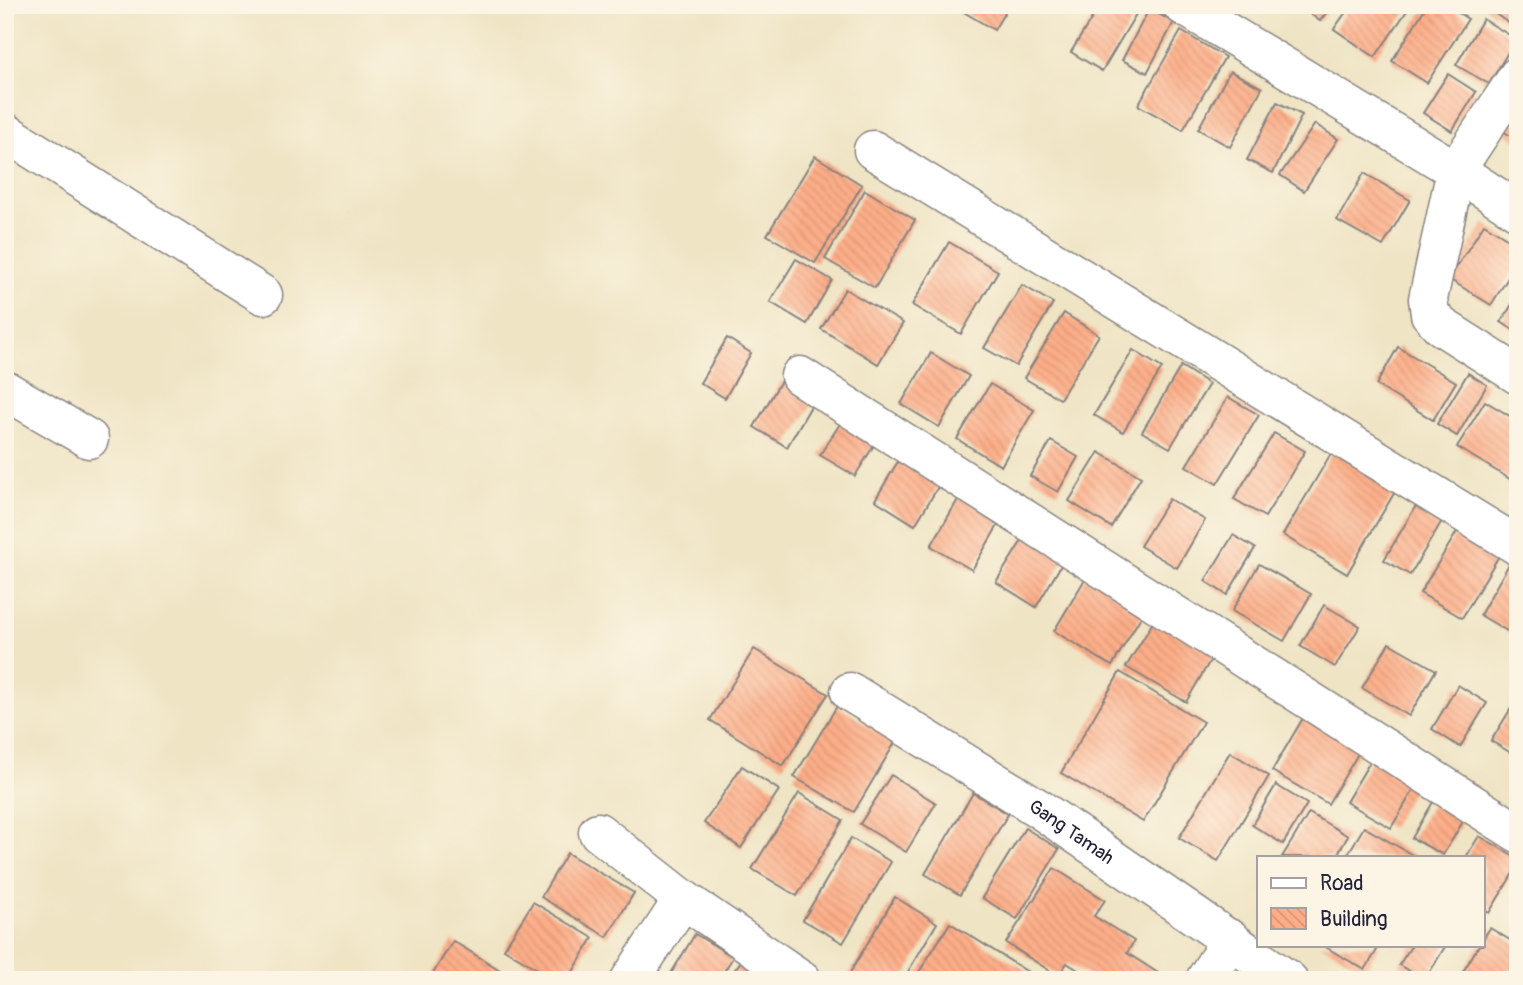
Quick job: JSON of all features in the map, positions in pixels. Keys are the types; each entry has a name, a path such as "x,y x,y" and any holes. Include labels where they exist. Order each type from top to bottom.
{"street":[{"path":"1182,5 1518,211"},
{"path":"1518,76 1455,170 1429,299 1430,314 1441,326 1518,375"},
{"path":"5,132 263,295"},
{"path":"873,150 1518,547"},
{"path":"800,376 1518,833"},
{"path":"5,390 89,439"},
{"name":"Gang Tamah","path":"850,692 1041,810 1288,980"},
{"path":"598,832 683,899 802,980"},
{"path":"630,980 683,899"},
{"path":"1205,980 1231,939"}],"building":[{"path":"952,5 1009,5 994,30"},
{"path":"1100,5 1121,5 1136,14 1102,71 1071,52"},
{"path":"1298,5 1332,5 1320,21"},
{"path":"1351,5 1411,5 1375,57 1334,29"},
{"path":"1427,5 1446,5 1468,19 1427,83 1392,61"},
{"path":"1482,5 1518,5 1518,26 1516,28"},
{"path":"1149,9 1174,22 1147,73 1122,60"},
{"path":"1483,19 1516,39 1489,84 1456,65"},
{"path":"1181,31 1225,57 1183,130 1138,105"},
{"path":"1230,71 1262,88 1230,147 1198,129"},
{"path":"1448,74 1476,92 1452,131 1423,113"},
{"path":"1518,94 1518,141 1496,126"},
{"path":"1277,102 1302,115 1273,173 1247,160"},
{"path":"1315,124 1338,139 1304,191 1280,175"},
{"path":"815,156 862,185 815,263 767,235"},
{"path":"1364,173 1410,200 1383,246 1337,220"},
{"path":"865,190 915,220 875,288 825,259"},
{"path":"1484,224 1518,245 1518,262 1491,305 1449,279"},
{"path":"949,242 998,271 961,334 912,305"},
{"path":"796,259 832,280 807,324 770,302"},
{"path":"1022,285 1053,303 1016,366 984,348"},
{"path":"845,289 903,323 878,364 821,329"},
{"path":"1518,295 1518,333 1501,322"},
{"path":"1064,313 1099,335 1060,399 1024,378"},
{"path":"727,338 751,353 725,398 700,383"},
{"path":"1398,347 1456,382 1433,420 1376,385"},
{"path":"1133,350 1162,368 1123,432 1094,415"},
{"path":"931,353 969,376 939,427 901,404"},
{"path":"1181,366 1209,384 1170,448 1142,432"},
{"path":"1468,373 1487,385 1457,436 1437,424"},
{"path":"781,381 814,401 787,447 754,427"},
{"path":"990,384 1034,410 1001,466 957,439"},
{"path":"1228,397 1259,415 1217,484 1186,466"},
{"path":"1485,401 1518,421 1518,484 1457,447"},
{"path":"845,416 879,437 855,476 820,455"},
{"path":"1274,433 1305,451 1265,517 1234,499"},
{"path":"1051,441 1078,457 1058,492 1030,476"},
{"path":"1336,445 1400,483 1347,574 1283,535"},
{"path":"1099,452 1141,477 1111,527 1069,501"},
{"path":"900,458 941,482 915,525 875,500"},
{"path":"963,491 1004,515 972,570 931,546"},
{"path":"1169,499 1205,520 1177,568 1140,546"},
{"path":"1417,504 1443,519 1410,575 1384,560"},
{"path":"1458,530 1500,554 1462,618 1420,593"},
{"path":"1026,534 1066,557 1036,607 996,582"},
{"path":"1233,535 1255,548 1227,595 1205,581"},
{"path":"1259,564 1311,594 1284,641 1232,611"},
{"path":"1509,564 1518,569 1518,628 1514,635 1480,615"},
{"path":"1088,574 1146,608 1112,666 1054,631"},
{"path":"1324,605 1360,626 1335,667 1300,646"},
{"path":"1155,619 1214,654 1186,702 1126,667"},
{"path":"1389,643 1436,670 1409,716 1362,688"},
{"path":"754,649 828,694 783,766 710,720"},
{"path":"1120,672 1203,722 1143,822 1061,773"},
{"path":"1458,685 1487,703 1460,747 1432,729"},
{"path":"1515,702 1518,704 1518,757 1491,741"},
{"path":"837,706 896,741 854,812 794,777"},
{"path":"1306,713 1362,747 1328,804 1272,771"},
{"path":"1377,750 1421,777 1391,828 1346,802"},
{"path":"1230,752 1269,776 1218,861 1179,838"},
{"path":"742,766 779,790 741,848 704,823"},
{"path":"891,775 936,803 906,852 860,824"},
{"path":"1276,785 1307,804 1283,844 1252,825"},
{"path":"1440,790 1471,808 1443,855 1412,838"},
{"path":"799,793 843,820 797,896 752,869"},
{"path":"973,793 1008,814 960,895 925,874"},
{"path":"1309,813 1348,836 1337,856 1283,856"},
{"path":"1364,827 1414,856 1347,856"},
{"path":"1025,828 1059,849 1017,919 982,898"},
{"path":"1479,836 1518,858 1518,865 1489,913 1484,910 1484,856 1467,856"},
{"path":"851,838 891,862 843,943 803,920"},
{"path":"567,853 634,893 607,937 541,897"},
{"path":"1054,868 1105,900 1094,916 1134,941 1127,953 1169,980 1094,980 1067,963 1058,976 1006,943"},
{"path":"895,897 937,923 903,980 854,980 848,976"},
{"path":"533,902 593,938 568,980 556,980 504,949"},
{"path":"950,923 1028,972 1023,980 914,980"},
{"path":"1490,928 1518,945 1518,965 1509,980 1458,980 1478,946 1484,946 1484,937"},
{"path":"695,934 733,957 719,980 667,980"},
{"path":"453,941 516,980 429,980"},
{"path":"1324,946 1379,946 1365,970"},
{"path":"1411,946 1445,946 1425,980 1399,965"},
{"path":"745,956 776,980 727,980"}]}
